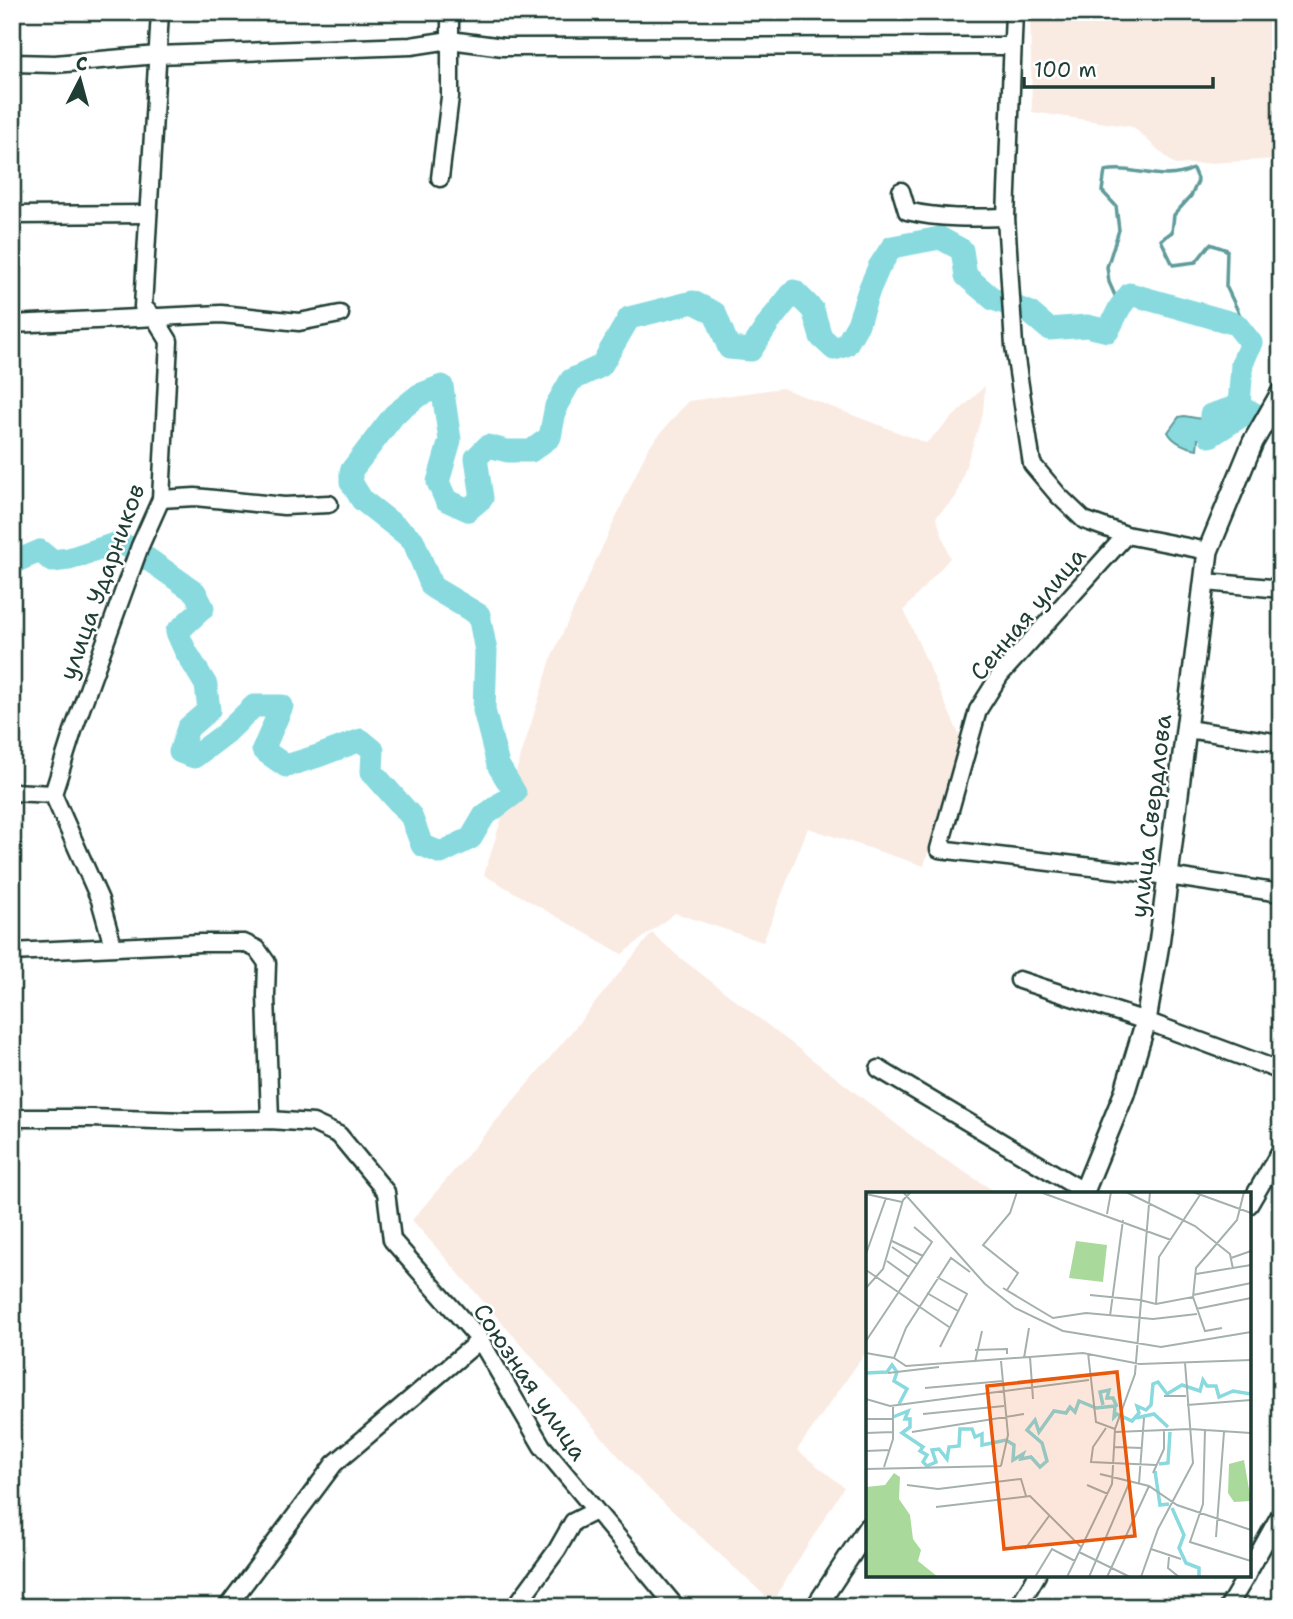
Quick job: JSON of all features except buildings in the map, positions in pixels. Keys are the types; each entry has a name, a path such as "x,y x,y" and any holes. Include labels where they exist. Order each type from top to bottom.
{"main road":[{"name":"улица Свердлова","path":"1084,1192 1124,1094 1146,1021 1168,876 1208,551 1253,442 1280,394"},
{"path":"816,1607 866,1531"}],"street":[{"name":"улица Ударников","path":"53,794 140,546 162,499 169,341 155,318 143,307 160,12"},
{"path":"440,178 450,97 450,12"},
{"path":"1014,12 1006,217 1014,346 1032,464 1084,520 1126,535 1208,551"},
{"path":"12,63 55,64 157,55 411,46 450,40 503,47 1012,46"},
{"path":"901,191 907,211 928,216 1006,217"},
{"path":"12,215 148,214"},
{"path":"12,324 220,314 299,322 341,314"},
{"path":"162,499 195,497 284,506 329,504"},
{"name":"Сенная улица","path":"1126,535 1000,675 978,710 939,849 1168,876"},
{"path":"1206,582 1281,589"},
{"path":"1187,729 1281,743"},
{"path":"12,792 53,794 100,900 113,946"},
{"path":"1168,876 1281,893"},
{"path":"12,952 200,943 244,943 257,949 267,962 270,1119"},
{"path":"1019,980 1146,1021 1281,1071"},
{"path":"879,1069 1082,1192"},
{"name":"Союзная улица","path":"12,1118 187,1121 270,1119 313,1123 339,1135 386,1192 392,1240 480,1340 542,1447 676,1607"},
{"path":"1251,1202 1281,1150"},
{"path":"227,1607 334,1464 480,1340"},
{"path":"515,1607 557,1550 573,1522 595,1511"},
{"path":"1251,1568 1281,1513"},
{"path":"1018,1607 1036,1577"},
{"path":"1228,1607 1246,1577"}],"shaded area":[{"path":"1030,12 1281,12 1281,159 1175,165 1133,127 1032,112"},
{"path":"985,386 983,413 956,497 936,517 950,558 904,610 961,739 924,866 808,828 763,942 675,913 622,954 484,875 552,656 648,448 688,401 782,388 926,443"},
{"path":"652,933 678,956 930,1150 996,1192 866,1192 866,1352 797,1450 844,1487 772,1602 643,1484 412,1220"}],"water":[{"path":"1179,417 1214,421 1215,429 1208,438 1198,439 1197,449 1181,444 1168,432"}],"waterway":[{"path":"1120,307 1109,282 1107,267 1119,230 1116,206 1102,191 1105,171 1127,170 1170,175 1193,169 1198,181 1191,196 1174,215 1172,232 1161,240 1173,265 1196,262 1210,244 1227,250 1226,286 1251,343"},
{"path":"12,563 40,551 52,561 69,559 118,543 132,548 195,592 203,608 177,632 206,685 209,710 188,728 180,752 194,757 225,734 254,706 282,706 263,750 286,766 361,740 373,750 372,772 411,816 422,845 441,853 471,838 484,816 515,793 498,765 484,710 486,651 479,615 432,587 413,540 362,500 351,482 351,471 394,415 419,395 442,386 450,440 438,482 446,500 468,510 482,498 476,458 488,446 507,451 531,451 550,437 556,406 571,380 601,366 629,318 693,302 715,313 729,348 751,350 794,291 813,310 821,337 834,349 846,345 858,324 879,267 892,247 940,238 962,250 966,276 993,299 1029,312 1049,329 1087,326 1108,331 1130,294 1236,324 1251,343 1242,364 1239,406 1211,415 1210,436 1249,411 1281,428"}]}
